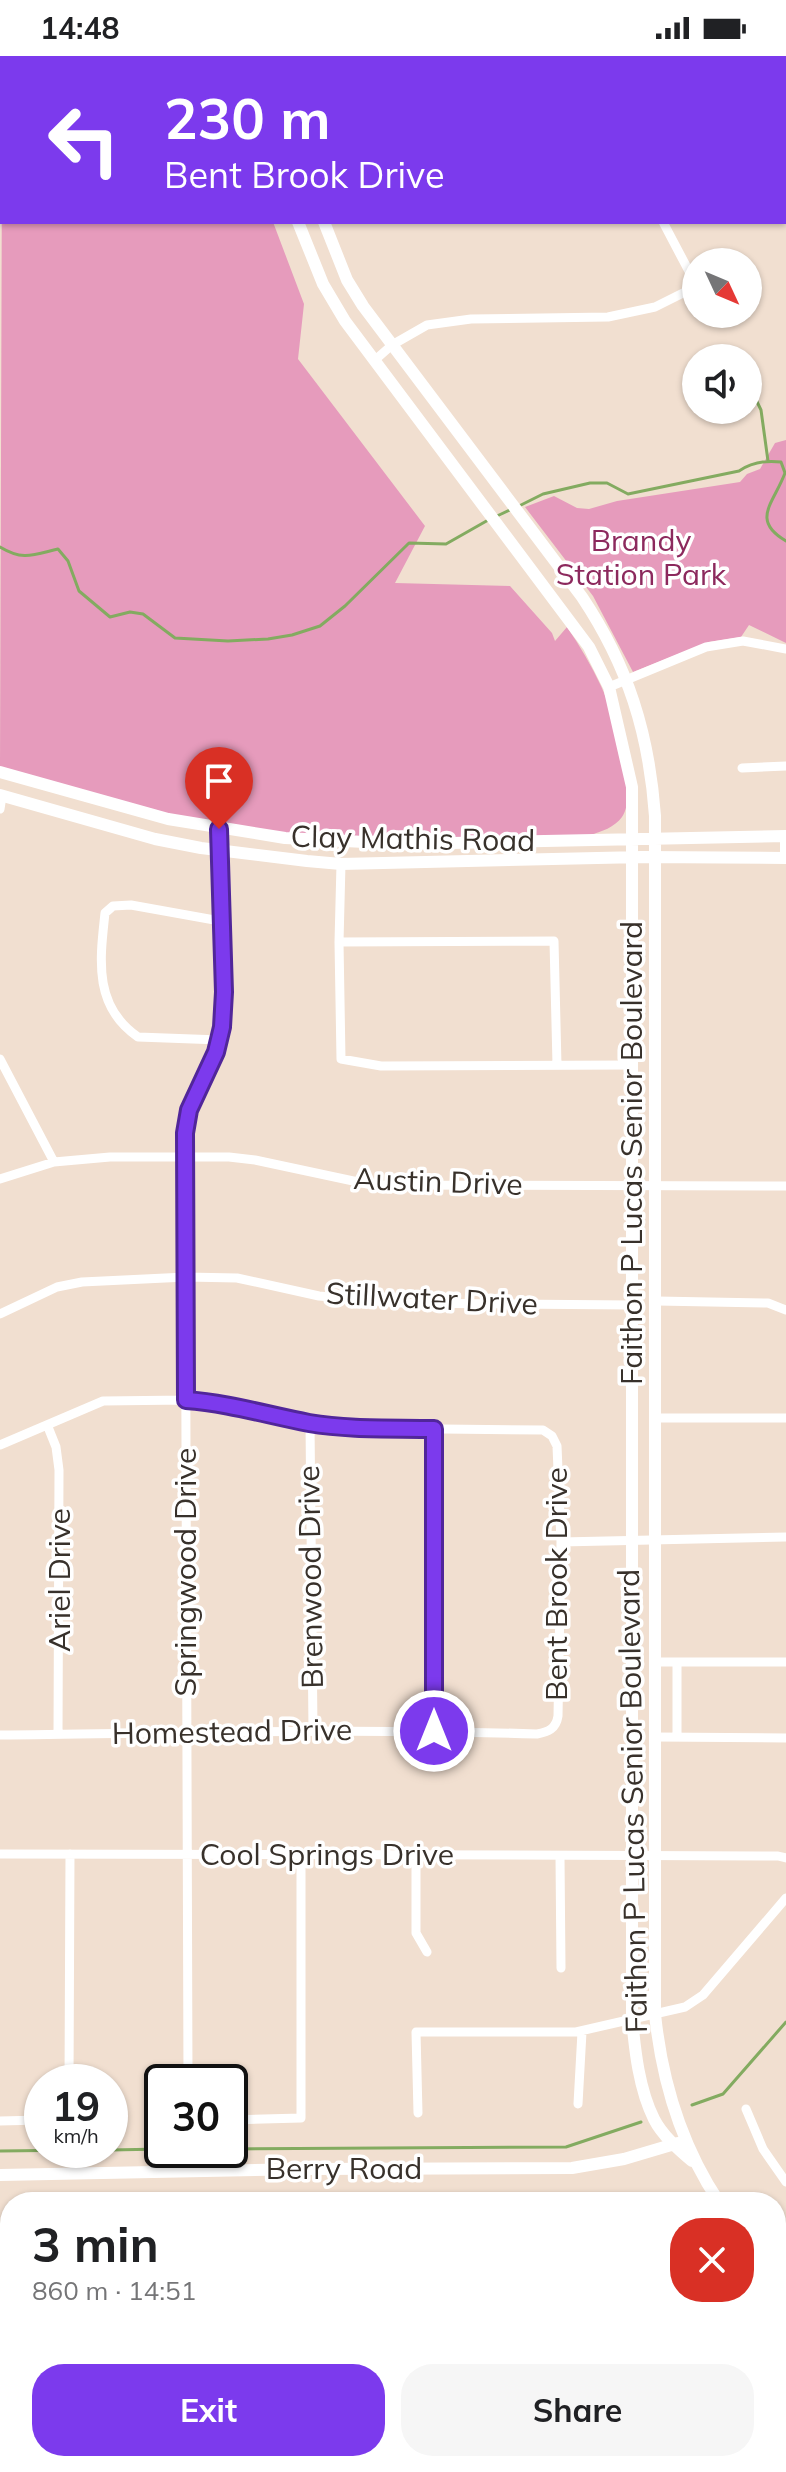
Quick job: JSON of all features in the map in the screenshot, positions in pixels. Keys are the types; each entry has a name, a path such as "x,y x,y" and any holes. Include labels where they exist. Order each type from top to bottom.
{"street":[{"name":"Faithon P Lucas Senior Boulevard","path":"299,224 323,284 345,321 575,627 609,687 632,787 632,2019 638,2065 654,2120 679,2142 713,2192"},
{"name":"Faithon P Lucas Senior Boulevard","path":"325,224 347,280 594,616 627,678 649,759 655,838 655,2014 664,2076 679,2142"},
{"path":"375,360 392,345 427,325 454,320 608,317 633,313 684,295 691,285 691,273 664,224"},
{"path":"609,687 706,647 743,641 786,649"},
{"path":"742,768 786,766"},
{"name":"Clay Mathis Road","path":"0,772 114,805 219,829 285,838 405,844 786,837"},
{"name":"Clay Mathis Road","path":"1,800 155,839 218,850 341,864 633,857 786,858"},
{"name":"Springwood Drive","path":"188,2064 185,1133 189,1110 220,1040 224,992 219,829"},
{"path":"786,837 786,858"},
{"path":"341,864 341,1059 381,1066 633,1065"},
{"path":"220,921 131,905 113,906 105,913 100,961 100,977 108,998 119,1018 138,1037 220,1040"},
{"path":"339,942 554,941 557,1065"},
{"path":"633,1032 654,1032"},
{"path":"0,1059 54,1162"},
{"name":"Austin Drive","path":"0,1179 54,1162 110,1157 186,1157 255,1160 372,1185 786,1186"},
{"name":"Stillwater Drive","path":"0,1314 57,1287 82,1282 186,1277 237,1278 319,1296 373,1302 632,1305"},
{"path":"657,1301 768,1303 786,1310"},
{"name":"Bent Brook Drive","path":"0,1445 103,1401 217,1402 310,1423 351,1428 536,1430 549,1433 557,1446 561,1542 557,1723"},
{"path":"656,1418 786,1418"},
{"name":"Brenwood Drive","path":"310,1423 313,1731"},
{"name":"Ariel Drive","path":"48,1427 56,1447 59,1470 58,1734"},
{"path":"434,1429 434,1731"},
{"path":"561,1542 786,1537"},
{"path":"655,1662 786,1662"},
{"path":"677,1662 677,1737"},
{"name":"Homestead Drive","path":"0,1735 313,1731 537,1734 547,1732 557,1723"},
{"path":"655,1737 786,1738"},
{"name":"Cool Springs Drive","path":"0,1854 786,1858"},
{"path":"69,2064 70,1854"},
{"path":"248,2119 301,2118 301,1854"},
{"path":"416,1854 416,1933 427,1952"},
{"path":"560,1857 561,1968"},
{"path":"418,2113 416,2032 582,2032 685,2007 703,1995 786,1898"},
{"path":"578,2104 582,2032"},
{"path":"746,2109 763,2149 786,2182"},
{"path":"0,2121 24,2120"},
{"name":"Berry Road","path":"0,2175 572,2168 624,2159 679,2142"}],"green space":[{"path":"2,224 274,224 304,304 298,359 425,526 395,583 510,586 552,633 555,641 567,627 601,686 612,714 628,790 626,806 619,821 608,829 590,835 328,836 254,830 180,817 0,767"},
{"name":"Brandy Station Park","path":"786,440 786,643 749,625 741,637 709,642 633,672 593,596 525,507 554,496 577,508 589,509 617,501 740,482 747,474 760,469 775,443"}],"waterway":[{"path":"762,417 768,461"},
{"path":"519,506 543,494 590,483 607,483 628,494 739,471 759,462 781,462 785,473 767,518 769,526 786,541"},
{"path":"497,516 512,509"},
{"path":"0,547 22,555 58,549 68,561 79,591 110,617 130,612 143,614 175,638 228,641 268,639 320,626 345,606 409,543 446,544 490,519"},
{"path":"692,2105 723,2094 786,2022"},
{"path":"248,2149 566,2147 641,2122"},
{"path":"128,2150 144,2149"},
{"path":"0,2151 24,2151"}],"route":[{"path":"219,829 224,992 222,1027 216,1052 189,1110 185,1133 186,1400 217,1402 310,1423 351,1428 434,1429 434,1731"}]}
